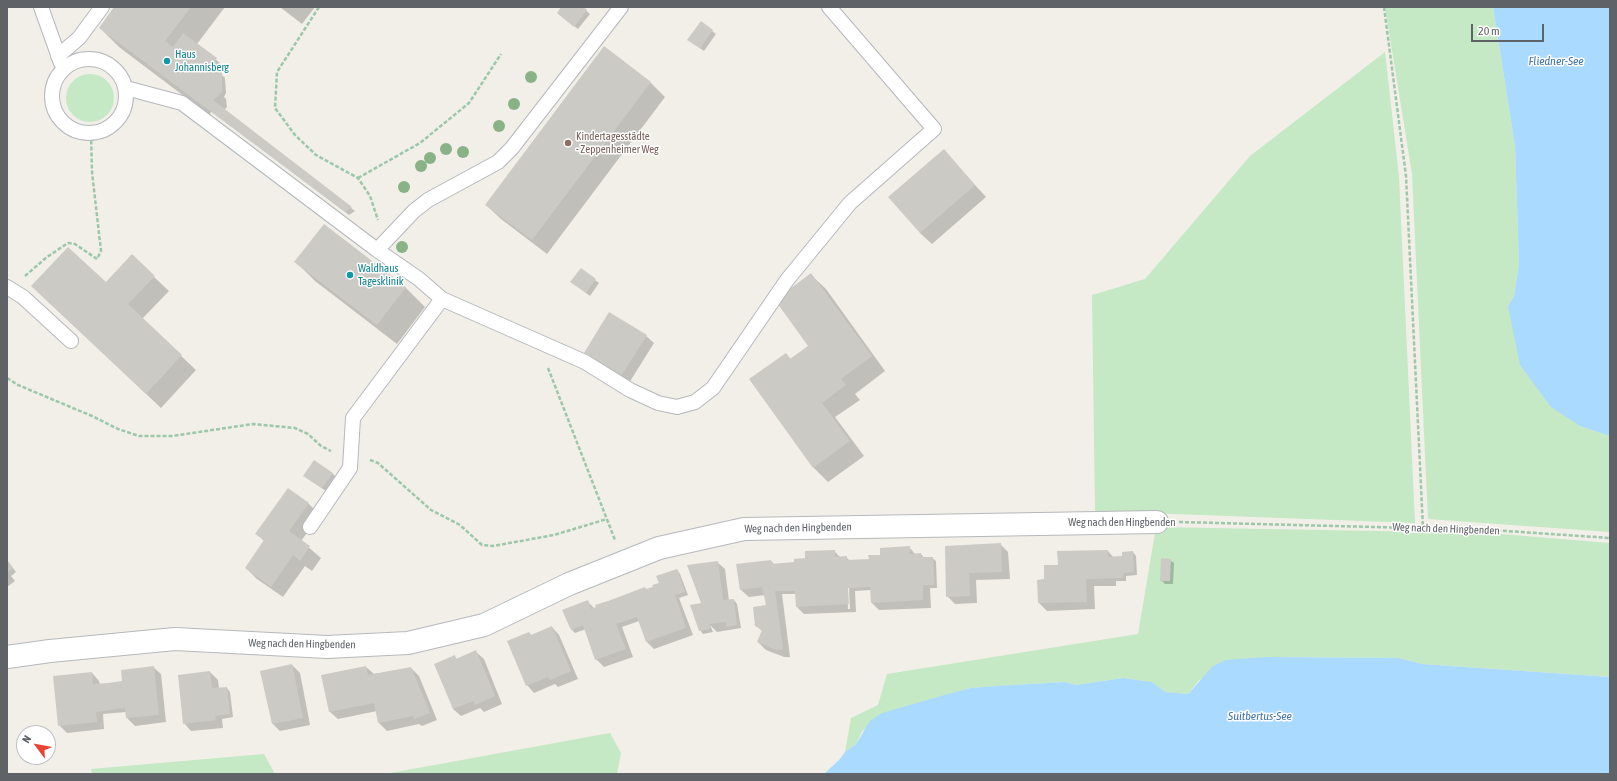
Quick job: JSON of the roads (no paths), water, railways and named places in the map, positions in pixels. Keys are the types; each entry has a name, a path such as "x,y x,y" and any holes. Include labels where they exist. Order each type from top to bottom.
{"street":[{"name":"Weg nach den Hingbenden","path":"7,657 50,651 174,639 327,647 408,643 484,625 569,584 659,548 744,529 1157,522"}],"lane":[{"path":"41,7 61,63"},
{"path":"61,63 95,58 106,62 115,68 122,77 126,88 127,100 124,111 118,121 109,128 98,133 86,134 75,131 65,125 57,115 52,104 52,91 61,63 102,7"},
{"path":"377,250 414,211 428,200 498,162 512,148 622,7"},
{"path":"126,88 182,103 377,250 419,279 442,299 585,362 630,390 658,403 677,407 695,402 713,388 788,280 850,203 934,129 829,7"},
{"path":"9,288 23,297 71,341"},
{"path":"310,526 350,468 353,418 442,299"}],"water":[{"name":"Fliedner-See","path":"1493,7 1610,7 1610,436 1580,426 1551,407 1520,365 1508,306 1514,296 1519,264 1515,146"},
{"name":"Suitbertus-See","path":"1267,657 1399,658 1422,664 1610,677 1610,774 824,774 840,759 845,752 856,744 870,721 882,713 948,694 971,688 1065,682 1076,685 1123,678 1152,682 1165,692 1188,694 1213,666 1226,660"}],"place":[{"name":"Haus Johannisberg","path":"167,61"},
{"name":"Kindertagesstädte - Zeppenheimer Weg","path":"568,143"},
{"name":"Waldhaus Tagesklinik","path":"350,275"}]}
